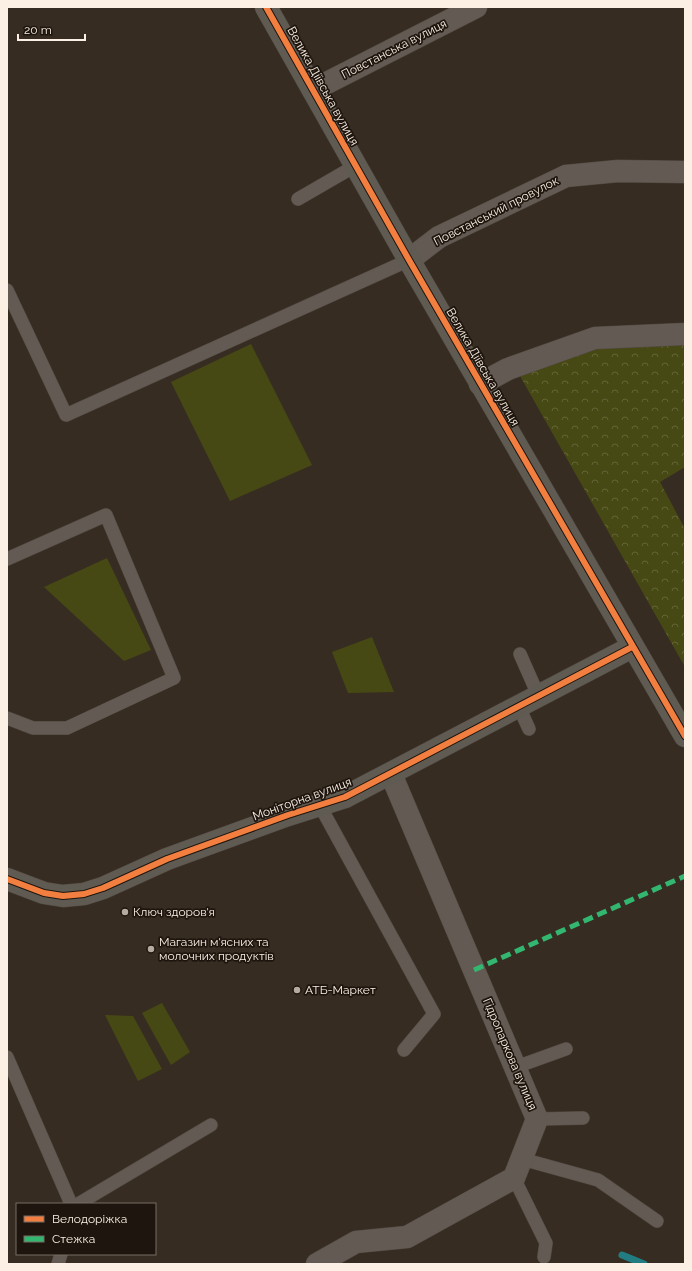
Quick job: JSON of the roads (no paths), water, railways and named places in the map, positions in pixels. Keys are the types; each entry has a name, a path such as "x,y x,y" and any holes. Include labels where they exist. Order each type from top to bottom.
{"street":[{"name":"Велика Діївська вулиця","path":"266,7 480,384 685,736"},
{"name":"Повстанська вулиця","path":"313,90 476,7"},
{"name":"Повстанський провулок","path":"409,260 439,237 566,176 618,171 685,172"},
{"path":"480,384 508,369 595,338 685,334"},
{"name":"Моніторна вулиця","path":"7,879 44,893 64,896 84,894 103,888 167,859 319,804 345,797 632,647"},
{"name":"Гідропаркова вулиця","path":"391,774 537,1119 518,1168"},
{"path":"317,1264 356,1242 407,1237 518,1168"}],"lane":[{"path":"298,199 355,166"},
{"path":"7,290 66,415 409,260"},
{"path":"7,559 106,515 174,678 67,728 33,728 7,718"},
{"path":"520,654 539,696"},
{"path":"519,707 529,729"},
{"path":"319,804 434,1014 404,1050"},
{"path":"516,1067 566,1049"},
{"path":"7,1057 71,1203"},
{"path":"537,1119 583,1118"},
{"path":"80,1203 211,1125"},
{"path":"544,1257 546,1243 518,1168 598,1180 657,1221"}],"waterway":[{"path":"622,1255 644,1264"}],"place":[{"name":"Ключ здоров'я","path":"125,912"},
{"name":"Магазин м'ясних та молочних продуктів","path":"151,949"},
{"name":"АТБ-Маркет","path":"297,990"}]}
